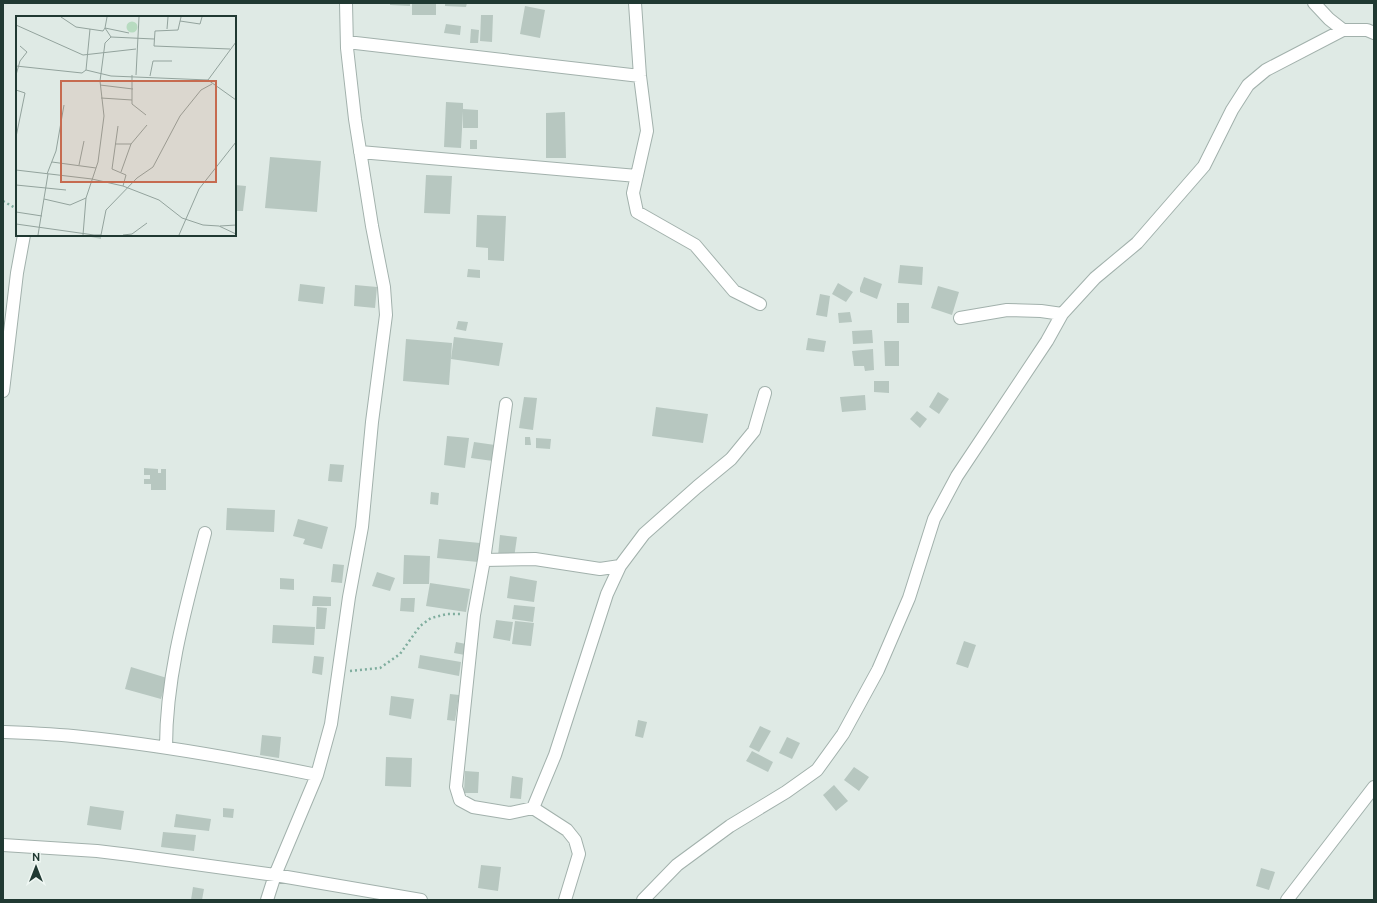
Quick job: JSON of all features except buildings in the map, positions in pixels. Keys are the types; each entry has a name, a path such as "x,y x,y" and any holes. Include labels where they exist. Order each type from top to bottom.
{"street":[{"path":"266,900 317,774 331,724 349,597 362,527 372,422 386,315 384,287 372,226 355,119 347,42 346,3"},
{"path":"635,3 640,76 647,131 633,193 637,212 695,245 734,290 760,304"},
{"path":"1314,3 1329,19 1343,30"},
{"path":"643,900 677,865 730,826 786,792 818,770 843,734 878,670 909,598 934,519 957,476 1047,341 1062,314 1095,278 1137,244 1204,166 1232,110 1248,85 1266,70 1343,30 1367,30 1374,33"},
{"path":"347,42 640,76"},
{"path":"360,152 637,176"},
{"path":"3,391 17,273 24,236"},
{"path":"960,318 1007,310 1041,311 1062,314"},
{"path":"533,808 555,755 607,594 620,566 644,534 696,487 731,459 754,431 765,393"},
{"path":"506,404 484,560 474,615 456,788 460,800 473,807 510,813 533,808 567,830 575,840 579,854 565,900"},
{"path":"166,747 166,718 175,654 205,533"},
{"path":"484,560 534,558 600,569 620,566"},
{"path":"3,732 81,737 166,747 317,774"},
{"path":"1287,900 1374,786"},
{"path":"3,845 97,851 275,875 421,900"}],"path":[{"path":"3,200 16,208"},
{"path":"339,671 380,668 400,654 420,626 431,618 447,614 474,615"}]}
